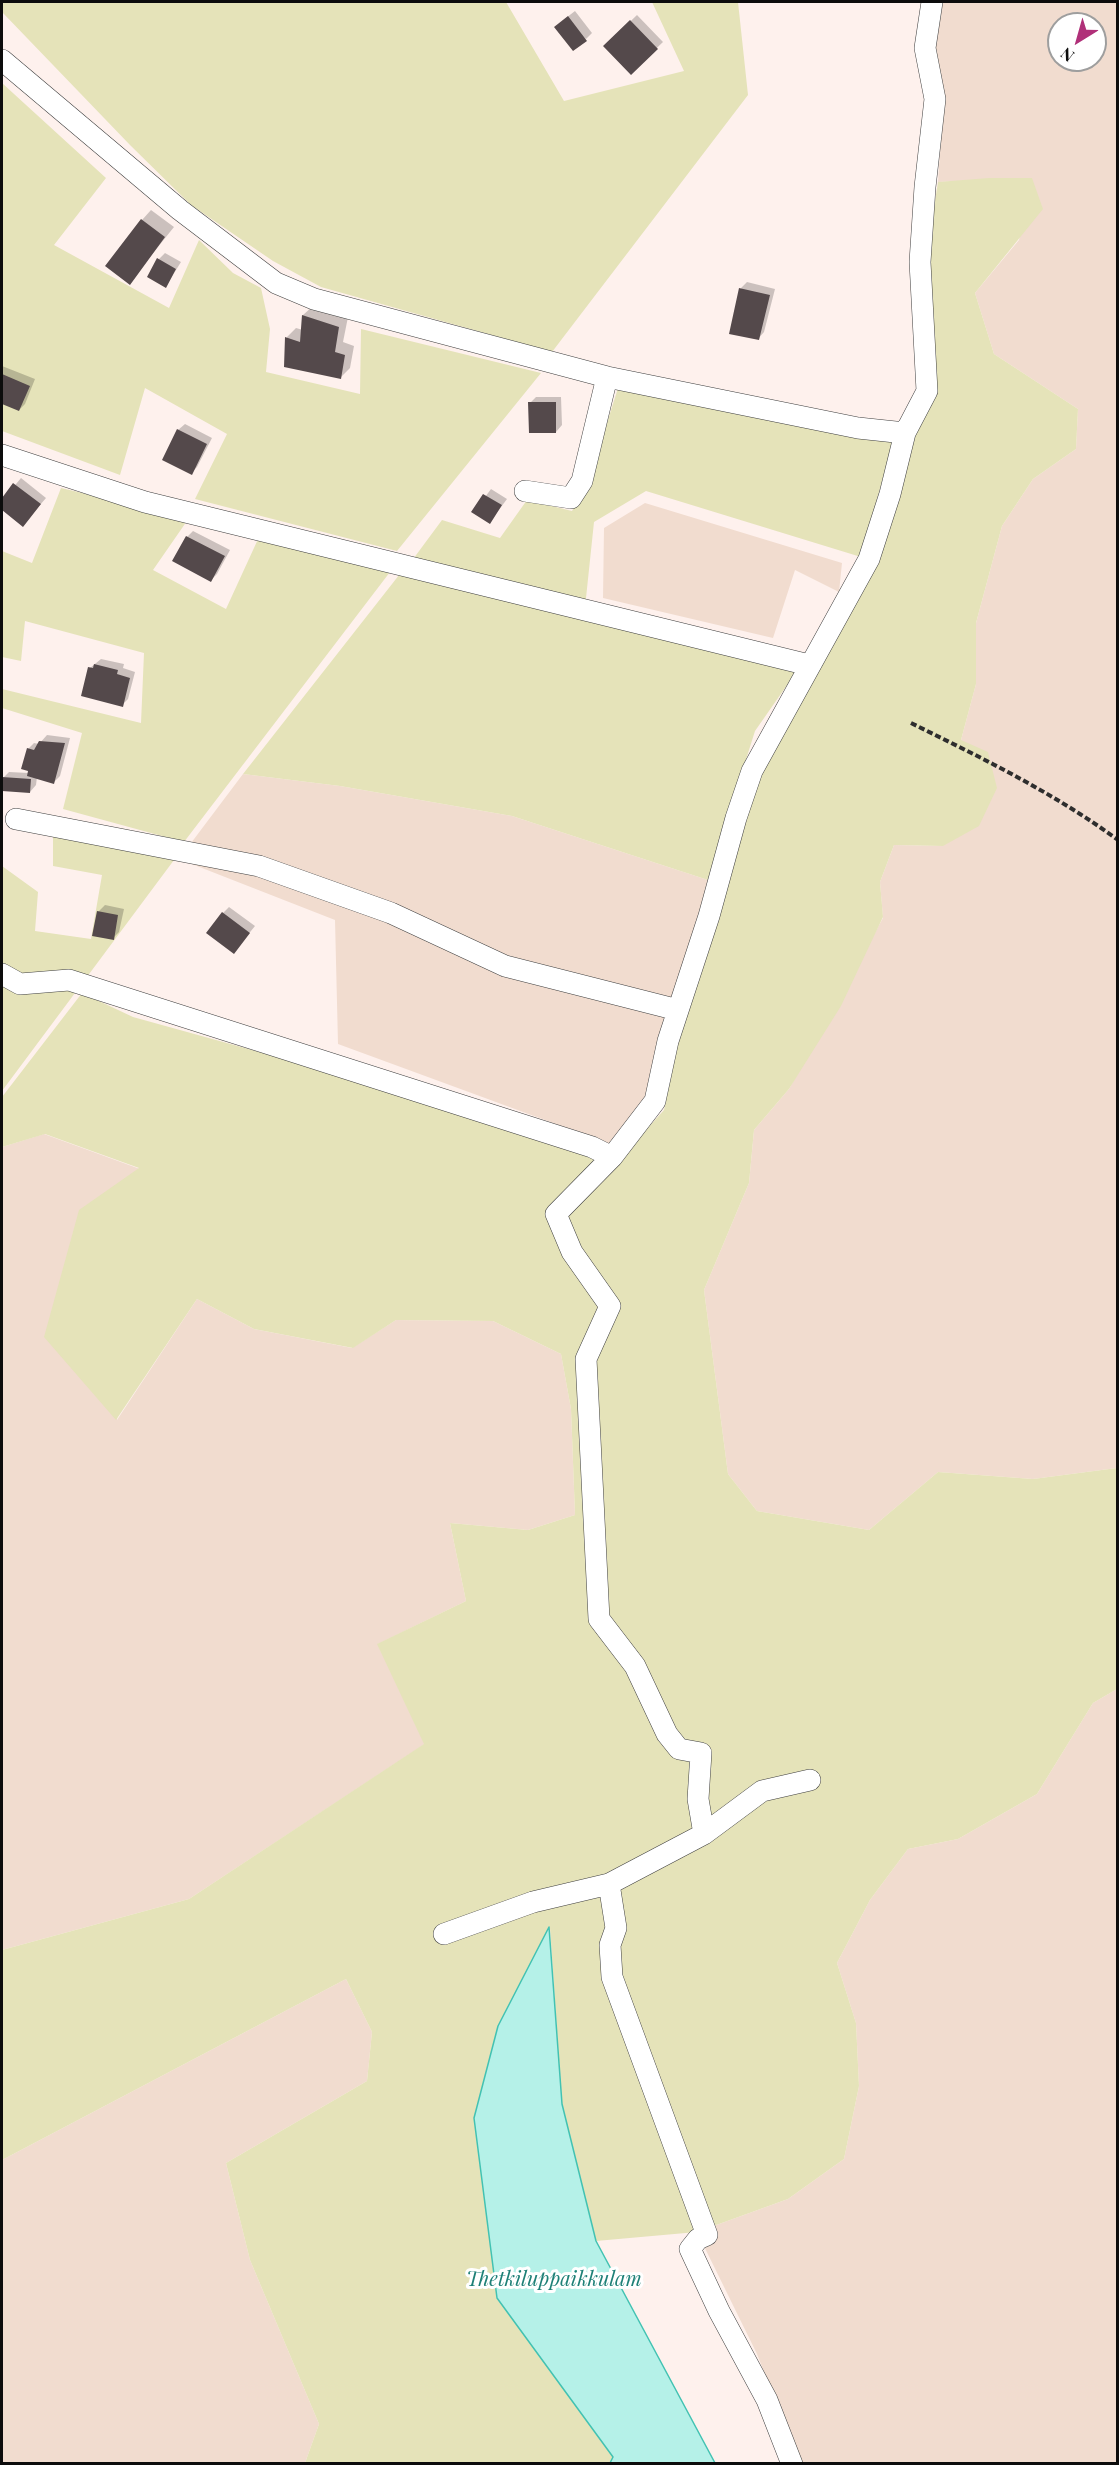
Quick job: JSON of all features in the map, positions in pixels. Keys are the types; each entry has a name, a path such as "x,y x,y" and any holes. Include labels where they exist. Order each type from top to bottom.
{"street":[{"path":"704,1834 698,1799 701,1753 679,1749 667,1734 635,1666 599,1619 586,1359 610,1306 572,1252 556,1214 612,1157 655,1101 668,1041 752,771 809,665 828,638 869,559 890,494 904,433 927,392 920,262 925,187 935,99 925,48 932,2"},
{"path":"2,60 180,210 276,283 314,299 607,377 858,428 904,433"},
{"path":"525,490 572,498 582,482 607,377"},
{"path":"2,455 145,502 809,665"},
{"path":"16,819 259,866 391,913 505,966 678,1010"},
{"path":"2,974 20,984 69,980 592,1147 612,1157"},
{"path":"444,1934 533,1902 609,1884 704,1834 762,1791 810,1780"},
{"path":"609,1884 616,1928 610,1945 612,1977 707,2235 698,2239 690,2249 719,2311 767,2400 792,2463"}],"path":[{"path":"911,723 985,759 1082,814 1118,840"}],"shaded area":[{"path":"2,2 506,2 564,101 684,71 652,2 738,2 748,95 552,352 321,287 273,261 191,205 2,12"},
{"path":"943,2 1117,2 1117,1468 1033,1479 938,1472 869,1530 757,1511 728,1474 704,1290 749,1183 754,1130 789,1089 883,918 880,882 894,845 943,846 961,740 976,684 976,623 1002,526 1033,479 1076,449 1078,409 994,354 975,293 1019,240 1032,178 938,182 944,94 935,43"},
{"path":"2,83 106,178 54,245 169,308 199,240 233,273 261,288 270,329 266,372 360,394 361,329 541,373 397,551 195,499 227,434 145,388 120,475 2,431"},
{"path":"989,178 1032,178 1043,209 975,293 994,354 1078,409 1076,449 1033,479 1002,526 976,623 976,684 961,740 988,752 997,788 979,826 943,846 894,845 880,882 883,917 841,1006 789,1089 754,1130 749,1183 704,1290 728,1474 757,1511 869,1530 938,1472 1033,1479 1117,1468 1117,1689 1093,1703 1037,1794 958,1839 908,1849 870,1900 837,1963 856,2023 859,2086 844,2159 788,2199 697,2232 596,2241 562,2104 550,1928 498,2026 474,2119 497,2297 613,2457 610,2463 305,2463 319,2424 250,2260 226,2163 367,2081 372,2032 346,1979 2,2160 2,1950 189,1899 424,1744 377,1644 466,1601 450,1523 528,1530 575,1515 571,1409 561,1354 493,1321 396,1320 353,1348 254,1329 197,1299 116,1420 44,1337 79,1210 139,1168 45,1134 2,1147 2,1097 82,993 133,1017 400,1091 594,1159 617,1162 664,1110 683,1019 757,775 874,567 910,439 933,395 925,263 938,182"},
{"path":"619,385 894,438 861,557 646,491 594,522 584,617 799,668 755,731 708,880 512,816 340,786 243,774 442,520 500,538 527,500 572,511 590,476"},
{"path":"61,488 189,518 153,570 226,609 259,537 390,572 184,842 63,809 82,733 2,708 2,689 141,723 144,653 25,621 21,661 2,657 2,551 32,563"},
{"path":"645,503 842,563 839,592 795,570 773,638 603,598 604,528"},
{"path":"243,774 340,786 512,816 708,880 648,1099 613,1145 338,1044 335,920 179,859"},
{"path":"53,836 174,860 2,1091 2,866 38,892 35,931 91,939 102,875 53,866"},
{"path":"44,1134 140,1169 117,1420 197,1299 254,1329 352,1348 396,1320 493,1321 561,1354 571,1409 575,1515 528,1530 450,1523 466,1601 378,1644 425,1744 189,1899 2,1950 2,1147"},
{"path":"1117,1689 1117,2463 800,2463 757,2354 697,2232 788,2199 844,2159 859,2086 856,2023 837,1963 870,1900 908,1849 958,1839 1037,1794 1093,1703"},
{"path":"346,1979 372,2032 367,2081 226,2163 250,2260 319,2424 305,2463 2,2464 2,2160"}],"water":[{"name":"Thetkiluppaikkulam","path":"549,1927 562,2104 596,2241 715,2463 610,2463 613,2457 497,2298 474,2118 498,2026"}],"building":[{"path":"568,16 587,41 573,51 554,27"},
{"path":"630,20 658,49 631,75 603,46"},
{"path":"141,219 165,237 130,285 105,266"},
{"path":"157,258 176,269 166,288 147,277"},
{"path":"739,288 770,295 759,340 729,334"},
{"path":"302,315 339,327 335,352 345,355 341,379 284,367 285,337 300,342"},
{"path":"2,374 30,386 19,411 2,404"},
{"path":"528,402 556,402 556,433 529,433"},
{"path":"177,429 207,444 192,475 162,460"},
{"path":"13,483 41,504 23,527 2,510 2,498"},
{"path":"483,494 502,505 490,524 471,512"},
{"path":"186,536 225,556 211,582 172,561"},
{"path":"94,664 118,670 117,674 130,678 123,707 81,696 88,667 93,668"},
{"path":"39,741 65,743 54,784 27,776 28,771 21,769 27,748 34,750"},
{"path":"2,777 31,779 30,793 2,791"},
{"path":"97,911 118,915 114,940 92,936"},
{"path":"222,912 250,933 234,954 206,933"}]}
